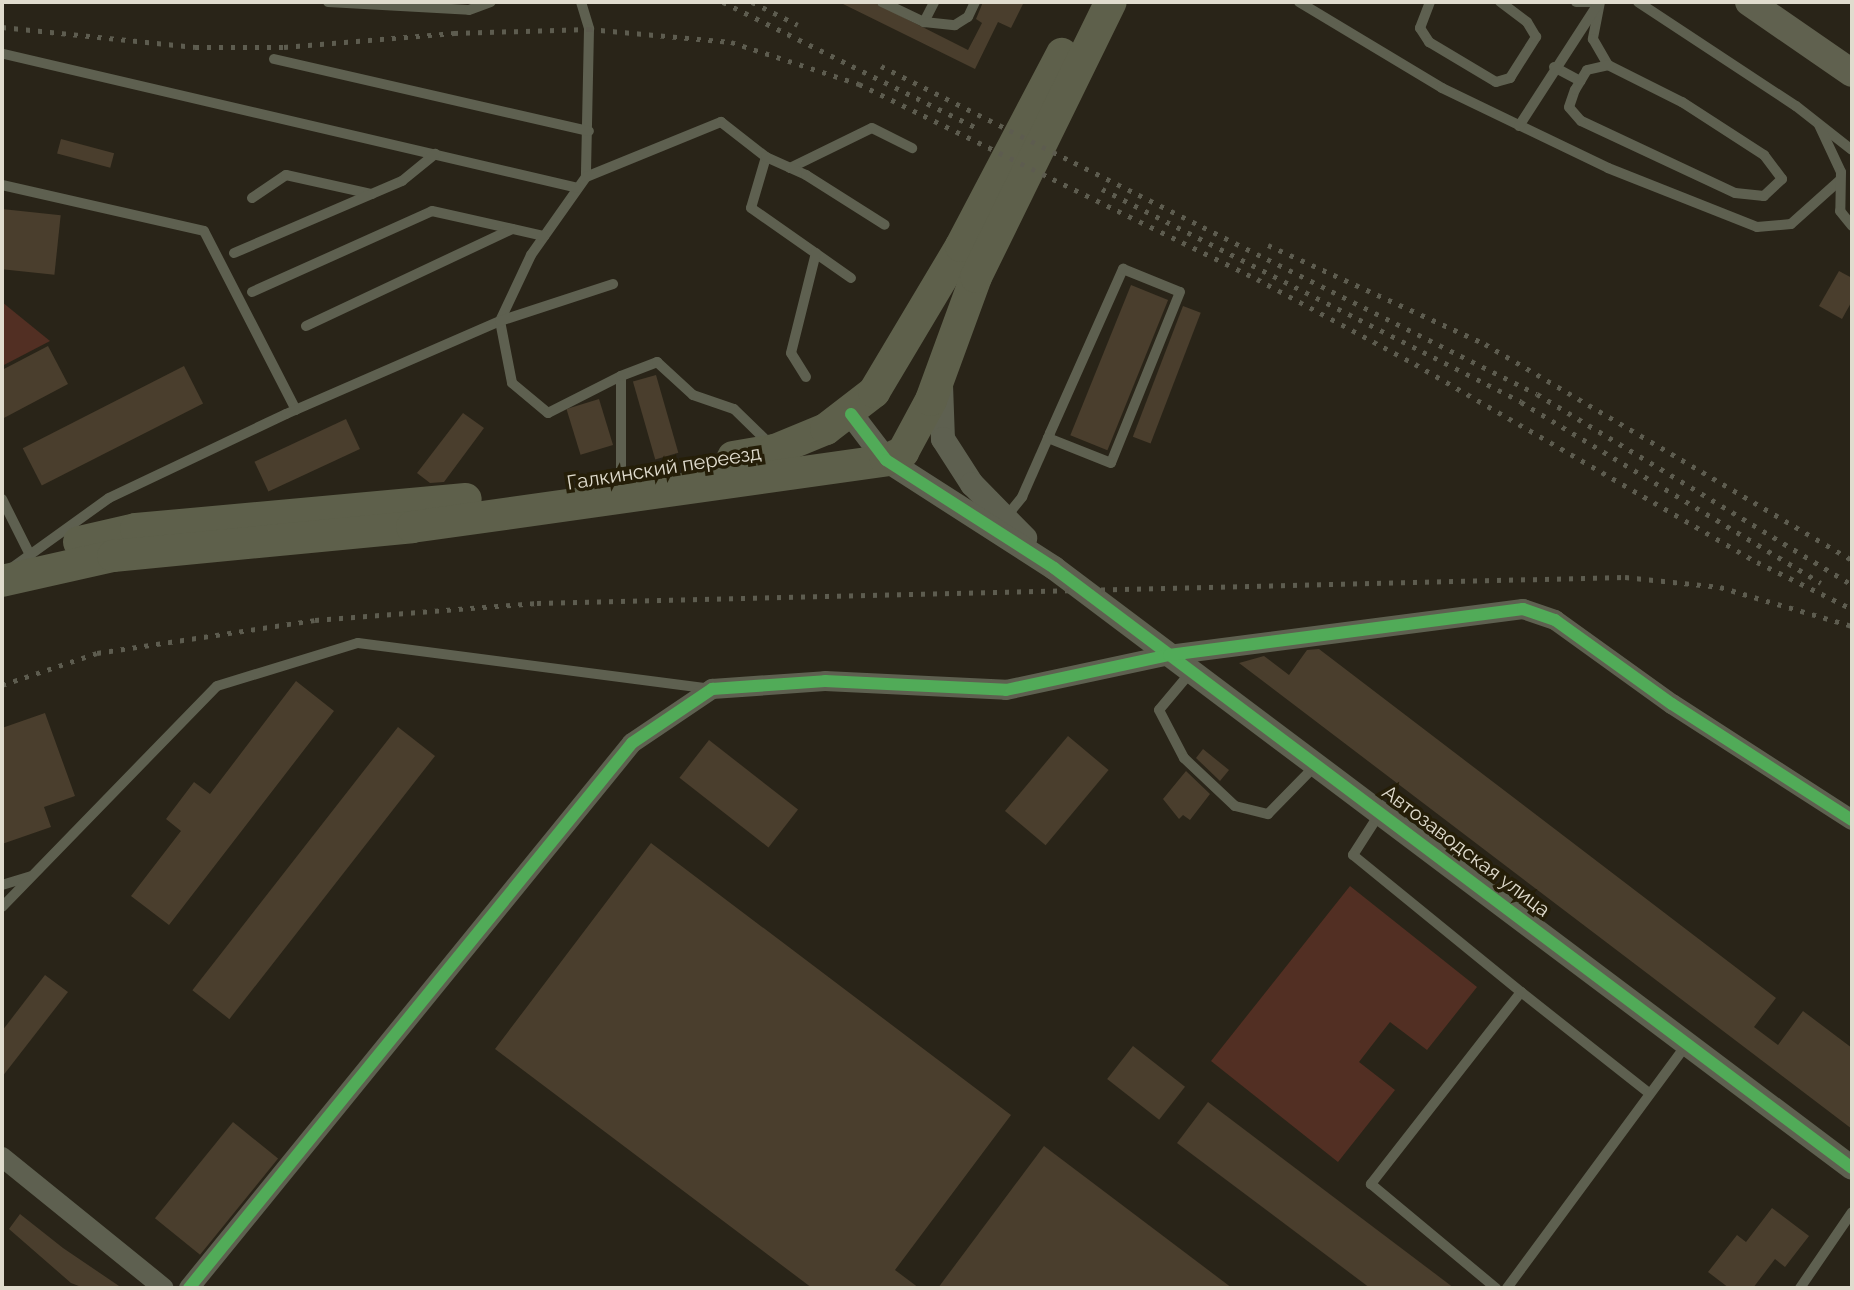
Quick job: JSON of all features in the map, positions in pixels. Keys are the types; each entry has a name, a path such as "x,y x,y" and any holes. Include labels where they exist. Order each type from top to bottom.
{"main road":[{"name":"Галкинский переезд","path":"2,578 107,532 278,514 461,500 621,475 775,450 851,414 874,392 961,246 1090,2"},
{"path":"886,460 912,444 976,277 1111,2"},
{"path":"1749,2 1852,73"},
{"name":"Галкинский переезд","path":"107,532 412,527 838,463 886,460"}],"street":[{"path":"944,359 939,408 943,439 998,523"},
{"path":"851,414 886,460 913,479 998,523"},
{"path":"838,463 913,479"},
{"name":"Автозаводская улица","path":"998,523 1852,1168"},
{"path":"189,1288 632,743 712,689 825,681 1006,690 1169,655 1534,611 1852,820"},
{"path":"2,1157 164,1288"}],"lane":[{"path":"328,2 469,10 491,2"},
{"path":"581,2 589,29 586,177"},
{"path":"882,2 924,22 955,25 968,17 975,2"},
{"path":"924,22 934,2"},
{"path":"1299,2 1416,74 1519,126 1608,168 1757,227 1791,224 1840,180"},
{"path":"1430,2 1420,28 1429,42 1496,82 1510,78 1536,37 1527,22 1500,2"},
{"path":"1576,2 1592,2"},
{"path":"1519,126 1554,67 1600,2"},
{"path":"1600,2 1593,39 1608,65 1682,102 1764,155 1782,179 1764,196 1735,193 1581,121 1569,107 1580,81 1587,70 1608,65"},
{"path":"1638,2 1852,150"},
{"path":"4,54 578,188"},
{"path":"274,59 589,131"},
{"path":"1554,67 1580,81"},
{"path":"775,450 734,409 693,395 657,362 621,376 548,413 512,383 500,321 544,236 586,177 721,122 766,157 885,225"},
{"path":"1818,124 1840,180 1840,211 1852,226"},
{"path":"790,168 872,128 912,148"},
{"path":"234,253 402,181 435,154"},
{"path":"766,157 751,208 851,278"},
{"path":"252,198 286,175 372,194"},
{"path":"2,185 204,231 296,410"},
{"path":"252,292 432,211 544,236"},
{"path":"306,326 512,229"},
{"path":"806,377 791,353 816,253"},
{"path":"998,523 1022,497 1048,438 1123,269 1180,292 1111,463 1048,438"},
{"path":"2,578 30,555 107,532 296,410 500,321 613,284"},
{"path":"621,376 621,475"},
{"path":"2,499 30,555"},
{"path":"2,907 217,686 358,643 712,689"},
{"path":"1191,671 1159,710 1184,758 1235,806 1268,814 1317,764"},
{"path":"1381,812 1353,855 1650,1094"},
{"path":"2,885 33,875"},
{"path":"1496,1288 1371,1184 1521,992"},
{"path":"1507,1288 1687,1043"},
{"path":"1800,1288 1852,1212"}],"shaded area":[{"path":"2,302 50,341 2,366"},
{"path":"1350,886 1477,987 1427,1050 1390,1022 1359,1062 1395,1090 1338,1162 1211,1061"}],"building":[{"path":"839,2 873,2 968,50 982,23 976,19 983,2 1024,2 1011,28 998,22 975,69"},
{"path":"61,139 114,153 110,168 57,153"},
{"path":"2,209 61,215 54,275 2,269"},
{"path":"1839,271 1852,278 1852,301 1842,319 1819,306"},
{"path":"1131,285 1168,300 1107,450 1070,435"},
{"path":"1183,306 1201,313 1151,444 1133,437"},
{"path":"48,346 68,384 2,419 2,370"},
{"path":"184,366 203,403 42,486 23,448"},
{"path":"656,375 678,453 655,459 633,382"},
{"path":"599,399 613,445 581,455 566,409"},
{"path":"463,413 484,428 444,482 430,483 417,473"},
{"path":"346,419 360,449 268,492 254,462"},
{"path":"1319,649 1776,998 1754,1027 1778,1045 1803,1011 1852,1048 1852,1129 1239,663 1264,656 1289,675 1307,650"},
{"path":"296,681 334,711 169,925 131,896 181,831 166,819 194,782 210,794"},
{"path":"45,713 75,796 44,807 51,827 2,844 2,728"},
{"path":"398,727 435,756 229,1019 192,990"},
{"path":"1068,736 1109,770 1046,845 1005,811"},
{"path":"709,740 798,810 768,847 679,778"},
{"path":"1203,749 1229,770 1220,781 1196,758"},
{"path":"1186,771 1210,794 1190,820 1183,815 1179,819 1163,799"},
{"path":"651,843 1011,1115 895,1270 919,1288 812,1288 495,1049"},
{"path":"45,975 68,992 2,1077 2,1031"},
{"path":"1133,1046 1185,1087 1159,1120 1107,1079"},
{"path":"1208,1102 1454,1288 1370,1288 1177,1143"},
{"path":"233,1122 278,1159 200,1255 155,1218"},
{"path":"1044,1146 1232,1288 938,1288"},
{"path":"1772,1208 1809,1236 1785,1267 1775,1259 1753,1288 1729,1288 1708,1272 1737,1235 1746,1242"},
{"path":"20,1214 122,1288 84,1288 71,1283 9,1229"}],"railway":[{"path":"723,2 977,128"},
{"path":"752,2 798,25"},
{"path":"2,27 195,47 284,47 454,33 589,29 731,42 859,84 1257,279 1415,364 1757,562 1852,609"},
{"path":"881,66 1537,394 1852,585"},
{"path":"1102,189 1521,402 1821,583"},
{"path":"1268,245 1485,344 1852,560"},
{"path":"2,685 97,653 315,620 537,603 1625,577 1720,587 1852,626"}],"cycle path":[{"path":"851,414 886,460 1054,568 1852,1168"},
{"path":"189,1288 632,743 712,689 825,681 1006,690 1169,655 1523,609 1555,620 1672,704 1852,820"}]}
